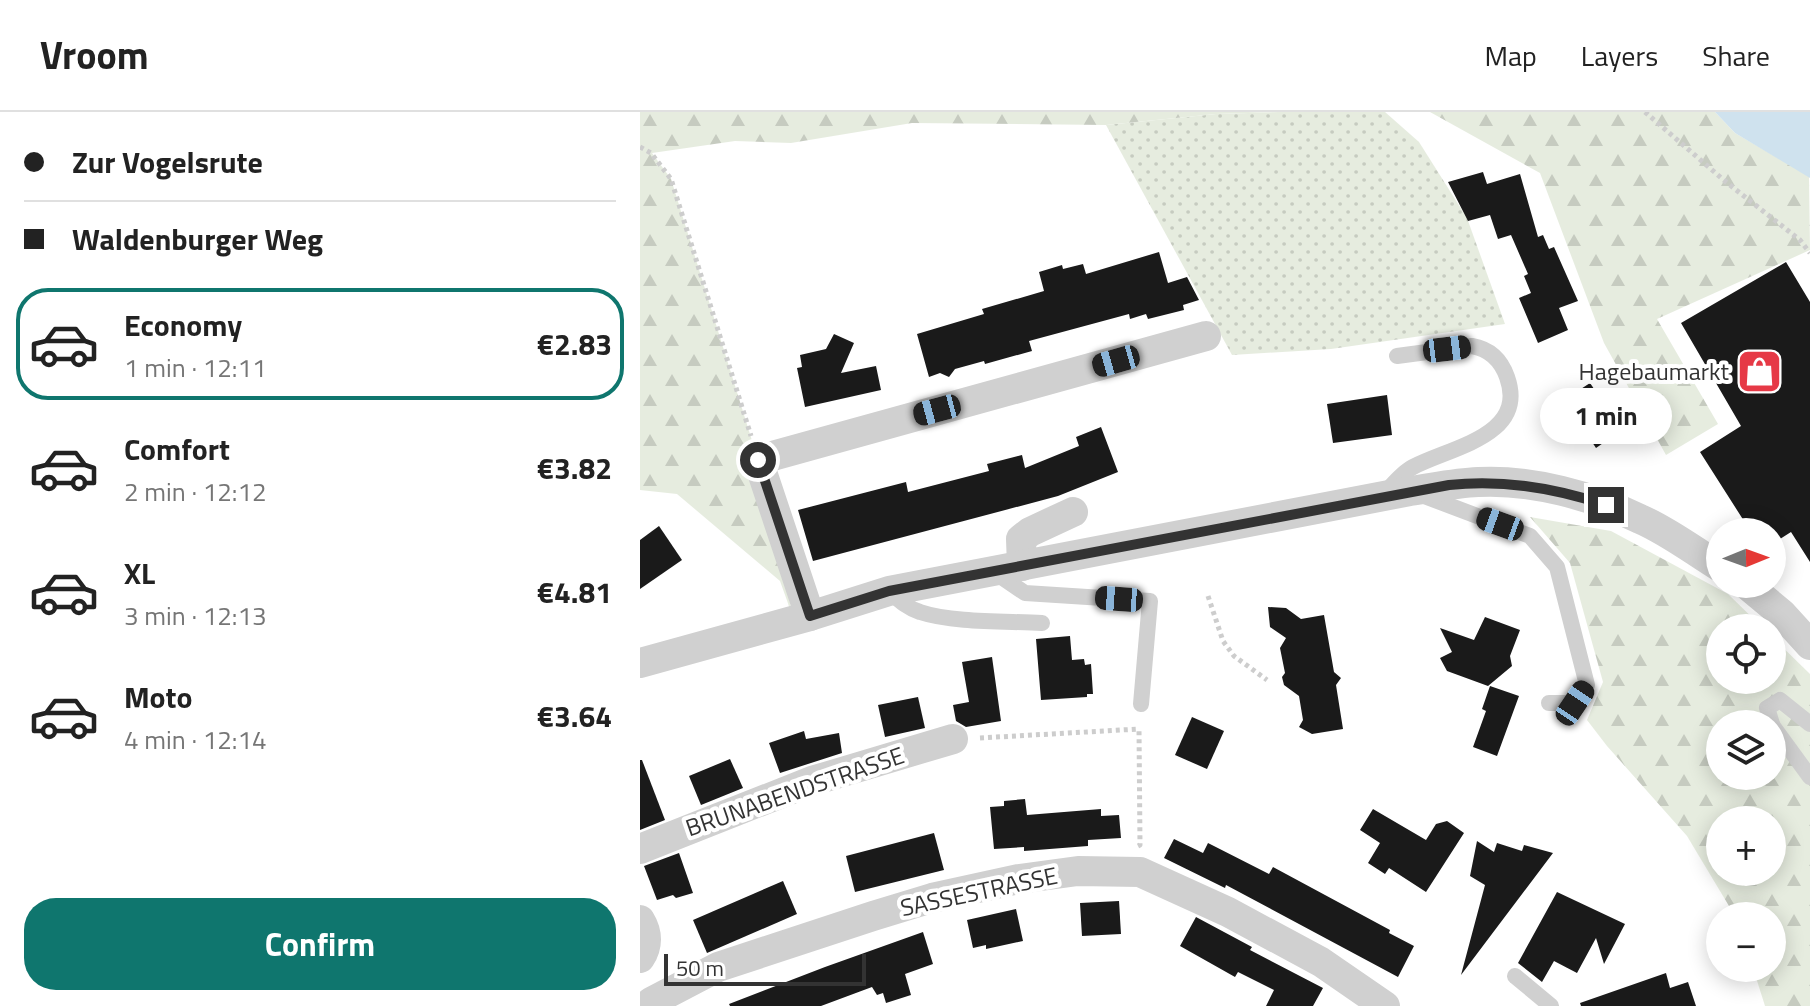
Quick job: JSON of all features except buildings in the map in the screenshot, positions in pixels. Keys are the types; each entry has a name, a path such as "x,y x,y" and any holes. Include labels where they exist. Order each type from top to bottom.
{"street":[{"path":"810,616 758,460 1206,336"},
{"path":"640,663 889,591 1396,494 1481,482 1523,485 1572,494 1642,519 1706,558"},
{"path":"1008,569 1021,539 1073,512"},
{"path":"1763,598 1810,645"},
{"name":"BRUNABENDSTRASSE","path":"640,849 812,781 953,739"},
{"name":"SASSESTRASSE","path":"648,997 718,967 932,898 1019,879 1078,871 1140,872 1228,912 1321,962 1385,1006"},
{"path":"640,920 645,928 646,949 640,958"}],"lane":[{"path":"1397,356 1480,347 1498,360 1504,369 1509,381 1510,406 1496,429 1410,468 1396,494 1530,536 1557,567 1587,685 1575,703 1549,703"},
{"path":"1008,569 1025,593 1150,601 1141,704"},
{"path":"889,591 904,605 920,612 1042,623"},
{"path":"1768,710 1780,700 1810,724"},
{"path":"1786,744 1810,777"},
{"path":"1515,976 1551,1006"}],"path":[{"path":"1645,112 1800,240 1810,253"},
{"path":"640,147 651,153 671,179 758,460"},
{"path":"1208,596 1223,641 1234,656 1267,680"},
{"path":"1126,872 1127,851 1140,845 1141,704"},
{"path":"953,739 1139,729"}],"green space":[{"path":"640,112 1278,112 1216,114 1106,125 912,123 791,143 735,141 652,153 671,179 758,460 794,620 780,581 677,494 640,490"},
{"path":"1385,112 1419,142 1467,218 1505,324 1331,349 1232,355 1106,125 1216,114"},
{"path":"1430,112 1715,112 1735,133 1809,176 1810,250 1657,319 1718,424 1666,455 1604,343 1540,173"},
{"path":"1530,517 1611,531 1706,582 1706,598 1732,598 1749,614 1706,614 1706,694 1786,694 1786,651 1810,674 1810,1006 1765,1006 1757,982 1786,982 1786,902 1727,902 1717,886 1786,886 1786,806 1706,806 1706,868 1687,836 1587,720 1603,682 1570,563"}],"water":[{"path":"1715,112 1810,112 1810,178 1735,133"}],"place":[{"name":"Hagebaumarkt","path":"1760,372"}],"route":[{"path":"758,460 810,616 889,591 1449,485 1481,482 1523,485 1572,494 1606,505"}]}
